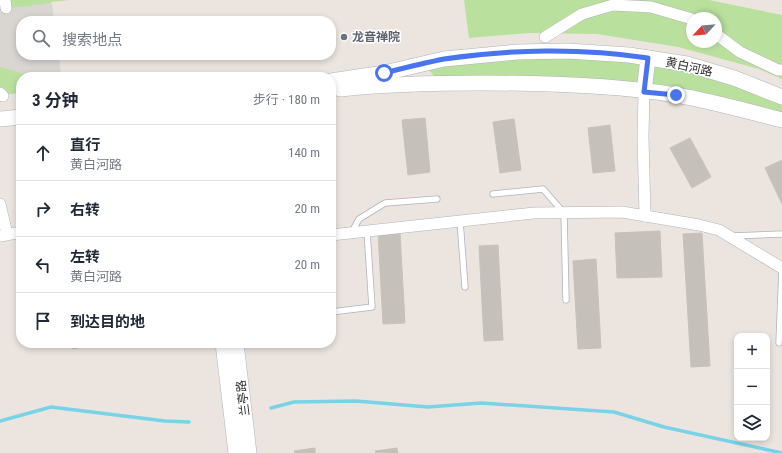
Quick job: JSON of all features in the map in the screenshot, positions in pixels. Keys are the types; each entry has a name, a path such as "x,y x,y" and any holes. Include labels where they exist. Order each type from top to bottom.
{"street":[{"path":"546,37 582,14 614,5 651,7 686,17"},
{"path":"722,38 740,52 778,70 782,70"},
{"name":"黄白河路","path":"336,80 384,73 444,59 517,52 568,51 629,55 687,64 734,78 782,97"},
{"path":"645,216 643,137 644,92 648,58"},
{"path":"336,89 387,84 522,83 572,85 676,95 782,120"},
{"path":"1,100 16,106"},
{"path":"0,119 16,117"},
{"path":"0,204 4,235 16,233"},
{"path":"336,234 534,214 622,212 699,225 719,230 782,268"},
{"name":"兰亭路","path":"224,348 236,453"},
{"name":"兰亭路","path":"237,348 249,453"}],"lane":[{"path":"493,194 543,189 564,213 566,300"},
{"path":"351,233 359,219 385,203 437,199"},
{"path":"460,221 466,287"},
{"path":"336,311 372,307 366,231"},
{"path":"730,236 782,234"},
{"path":"779,343 782,268"}],"green space":[{"path":"0,0 70,0 51,2 52,16 16,16 16,60 30,60 51,72 16,72 16,93 0,95"},
{"path":"464,0 709,0 782,15 782,79 759,69 678,47 597,34 529,33 469,38"},
{"path":"502,57 619,58 676,68 742,87 782,104 782,115 769,111 435,77 427,68"}],"shaded area":[{"path":"52,3 53,16 16,16 16,60 59,60 61,72 18,72 0,67 0,9"}],"building":[{"path":"425,118 430,172 408,175 402,120"},
{"path":"514,119 521,170 500,173 493,122"},
{"path":"610,125 615,171 593,173 588,128"},
{"path":"690,138 711,177 692,188 670,148"},
{"path":"782,160 782,204 765,168"},
{"path":"660,231 662,277 617,278 615,233"},
{"path":"400,232 405,323 383,324 378,233"},
{"path":"702,233 710,366 691,367 683,234"},
{"path":"498,245 503,340 484,341 479,246"},
{"path":"596,259 601,348 578,349 573,261"},
{"path":"315,448 315,453 295,453 294,451"},
{"path":"397,448 398,453 376,453 375,451"}],"waterway":[{"path":"271,408 294,402 356,401 428,407 481,403 614,412 664,427 782,453"},
{"path":"0,421 51,407 165,421 189,422"}],"place":[{"name":"龙音禅院","path":"344,37"}],"route":[{"path":"384,73 444,59 517,52 568,51 629,55 648,58 644,92 676,95"}]}
